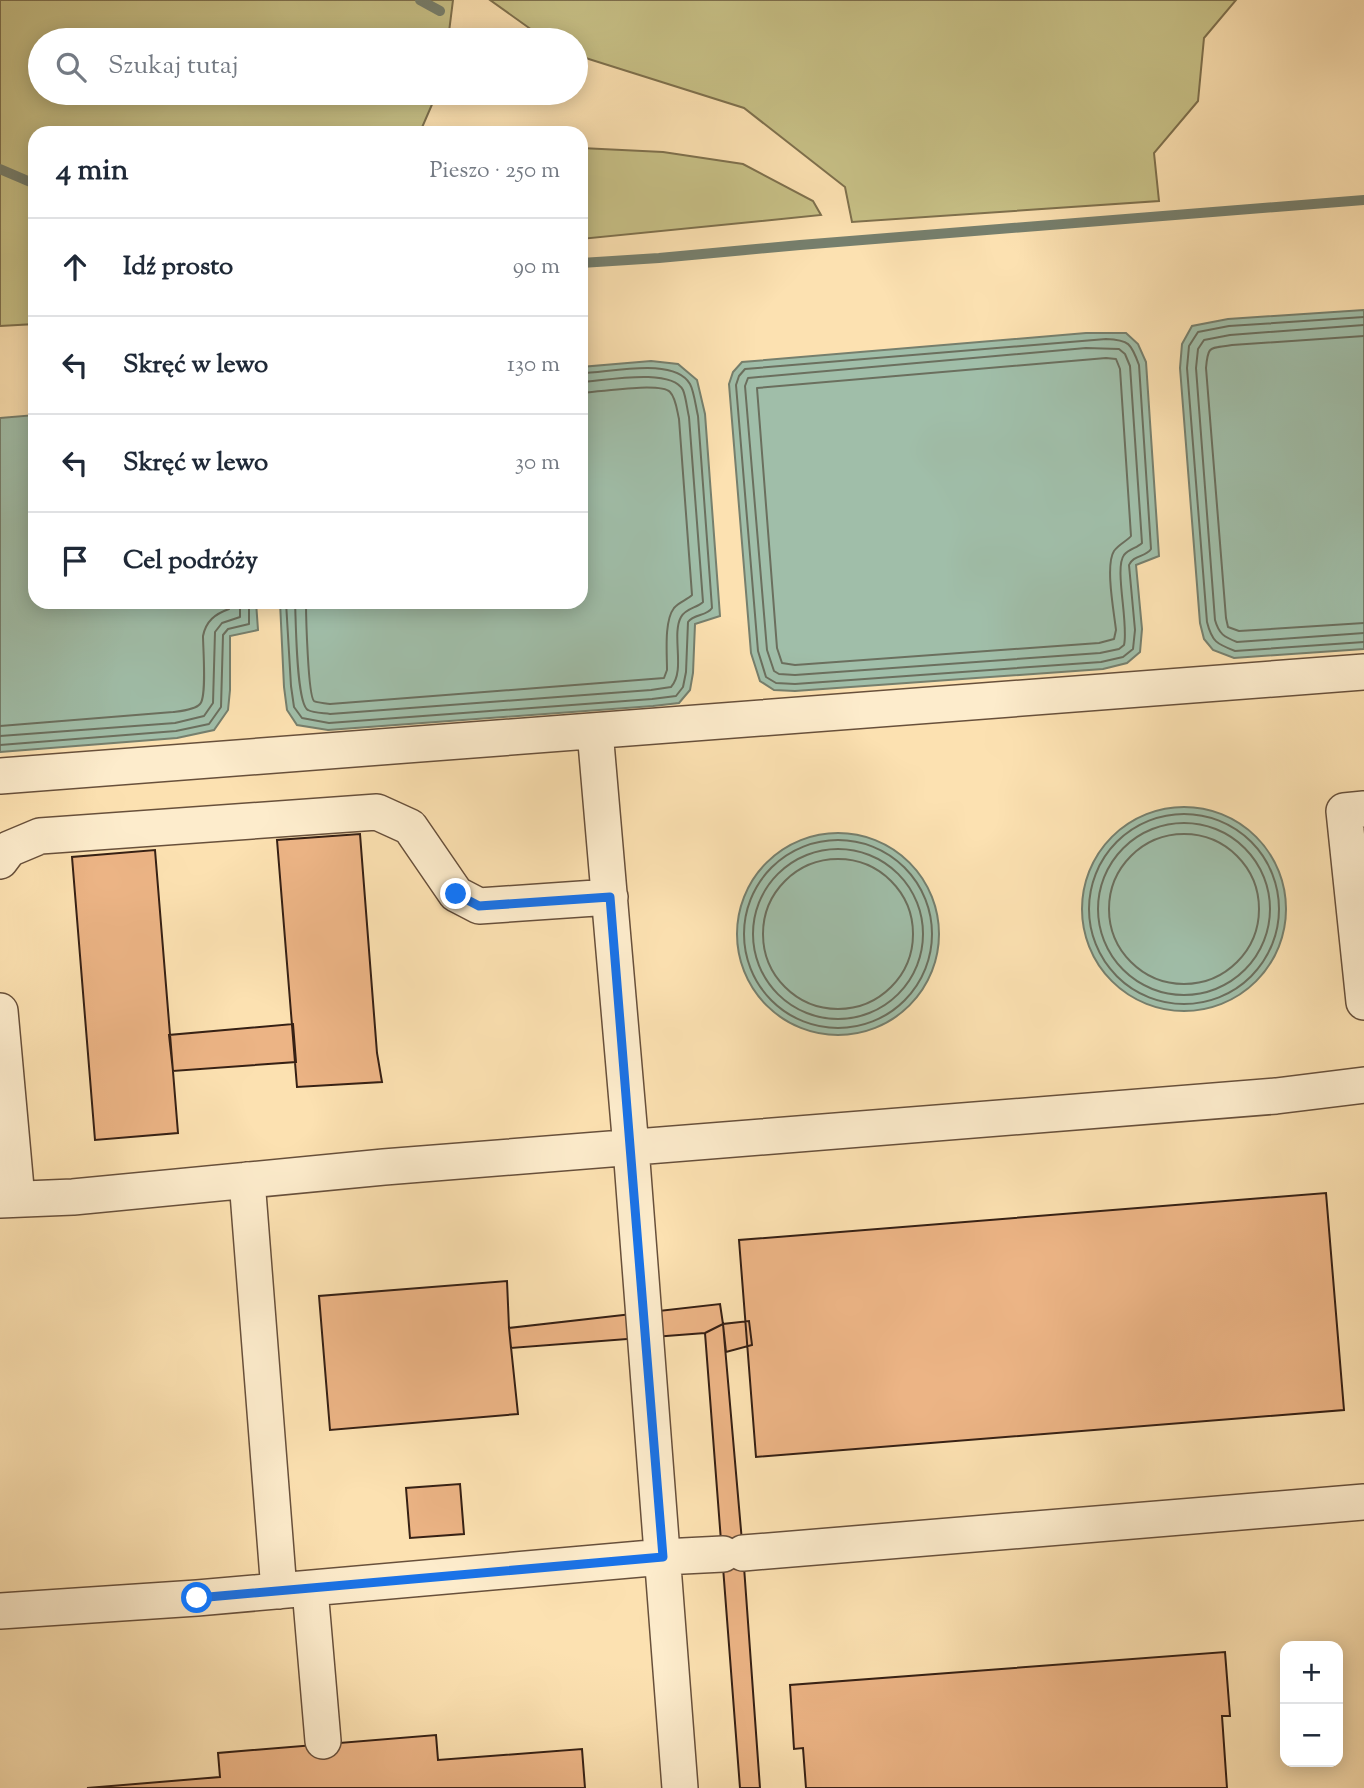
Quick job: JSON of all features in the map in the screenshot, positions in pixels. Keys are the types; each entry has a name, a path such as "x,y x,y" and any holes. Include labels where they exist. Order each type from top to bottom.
{"lane":[{"path":"0,776 1364,673"},
{"path":"595,731 631,1148 680,1788"},
{"path":"1364,809 1344,811 1364,1002"},
{"path":"0,861 9,849 40,836 377,812 410,827 456,894 479,906 610,897"},
{"path":"0,1011 9,1200 73,1197 398,1166 1276,1096 1364,1086"},
{"path":"247,1180 295,1590 323,1741"},
{"path":"0,1611 197,1598 663,1557 733,1554 1364,1503"}],"shaded area":[{"path":"0,0 453,0 450,28 28,28 28,105 432,105 423,126 28,126 28,324 0,326"},
{"path":"490,0 1236,0 1204,38 1198,101 1154,153 1159,201 852,222 845,187 744,108 588,59 588,28 529,28"},
{"path":"588,148 663,152 743,164 813,201 821,215 588,238"}],"water":[{"path":"1364,310 1364,649 1234,658 1213,650 1204,639 1200,623 1180,368 1182,344 1192,326 1228,319"},
{"path":"1086,333 1126,333 1138,344 1146,362 1159,556 1136,565 1142,629 1140,652 1127,663 1103,669 795,691 774,690 760,681 751,653 729,384 733,372 742,362"},
{"path":"651,361 678,364 697,380 705,414 720,616 695,624 690,690 679,703 653,706 328,730 297,725 287,710 280,609 588,609 588,366"},
{"path":"28,416 28,609 256,609 258,630 230,636 228,710 214,730 177,738 0,752 0,418"},
{"path":"1184,807 1223,815 1241,824 1256,837 1269,852 1278,870 1286,909 1278,948 1269,966 1256,981 1241,994 1223,1003 1184,1011 1145,1003 1127,994 1112,981 1099,966 1090,948 1082,909 1090,870 1099,852 1112,837 1127,824 1145,815"},
{"path":"838,833 877,841 894,850 909,863 922,878 931,895 939,934 931,973 922,990 909,1005 894,1018 877,1027 838,1035 799,1027 782,1018 767,1005 754,990 745,973 737,934 745,895 754,878 767,863 782,850 799,841"}],"building":[{"path":"360,834 377,1053 382,1082 297,1087 277,840"},
{"path":"155,850 178,1133 95,1140 72,857"},
{"path":"293,1024 296,1062 173,1071 169,1035"},
{"path":"1326,1193 1344,1410 756,1457 739,1240"},
{"path":"507,1281 518,1414 330,1430 319,1296"},
{"path":"720,1304 723,1324 705,1333 511,1348 509,1328"},
{"path":"749,1321 752,1345 726,1352 723,1324"},
{"path":"723,1324 760,1788 740,1788 705,1333"},
{"path":"460,1484 464,1534 410,1538 406,1488"},
{"path":"1225,1652 1230,1716 1222,1716 1227,1788 806,1788 803,1748 794,1749 790,1685"},
{"path":"436,1735 438,1760 582,1749 585,1788 87,1788 220,1777 218,1753"}],"waterway":[{"path":"420,0 440,11"},
{"path":"0,169 28,181"},
{"path":"588,263 1364,200"}],"route":[{"path":"197,1598 663,1557 610,897 479,906 456,894"}]}
